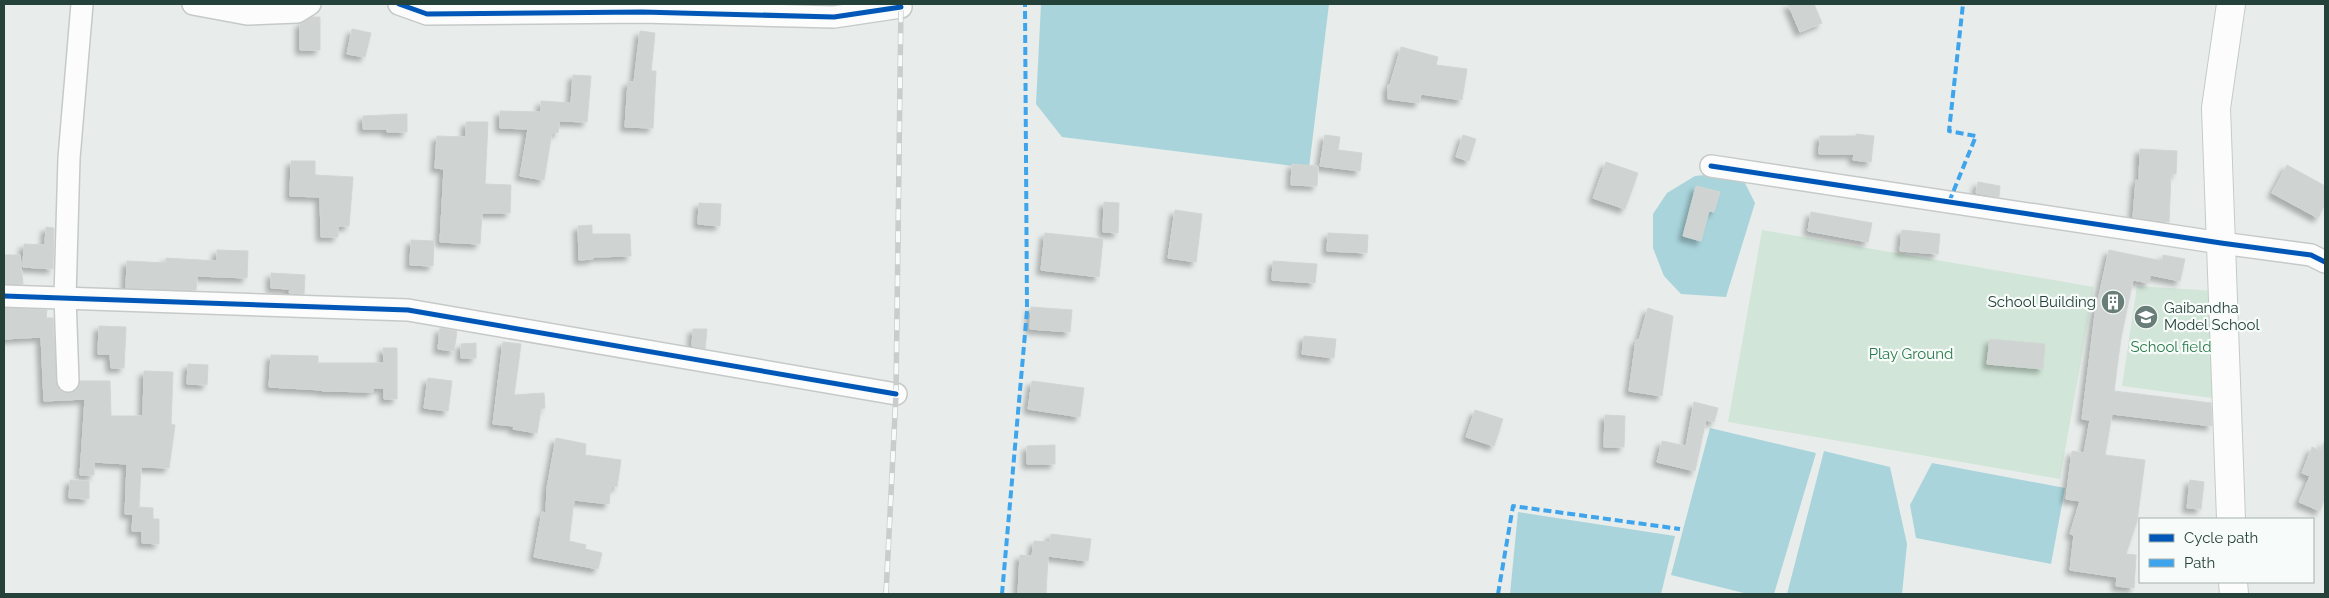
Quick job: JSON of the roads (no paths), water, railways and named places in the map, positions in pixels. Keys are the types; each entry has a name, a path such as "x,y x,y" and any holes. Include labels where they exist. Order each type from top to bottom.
{"main road":[{"path":"2231,4 2216,108 2231,518"}],"street":[{"path":"68,381 65,298 69,158 82,4"},
{"path":"193,4 247,14 297,12 310,4"},
{"path":"399,4 427,14 642,12 834,17 901,7"},
{"path":"1711,166 2221,243 2311,254 2325,262"},
{"path":"2221,243 2320,244 2325,247"},
{"path":"4,296 408,310 896,394"}],"water":[{"path":"1041,4 1329,4 1309,168 1062,137 1036,104"},
{"path":"1724,173 1745,183 1755,203 1726,297 1681,294 1664,276 1653,248 1653,214 1667,193 1695,176"},
{"path":"1710,428 1816,453 1774,594 1748,594 1671,575"},
{"path":"1824,451 1890,467 1907,544 1902,594 1787,594"},
{"path":"1932,463 2065,488 2051,564 1916,538 1910,505"},
{"path":"1518,512 1675,536 1661,594 1510,594"}],"railway":[{"path":"886,594 896,394 901,4"}],"place":[{"name":"School Building","path":"2113,302"},
{"name":"Gaibandha Model School","path":"2146,317"}],"park label":[{"name":"School field","path":"2171,347"},
{"name":"Play Ground","path":"1911,354"}]}
